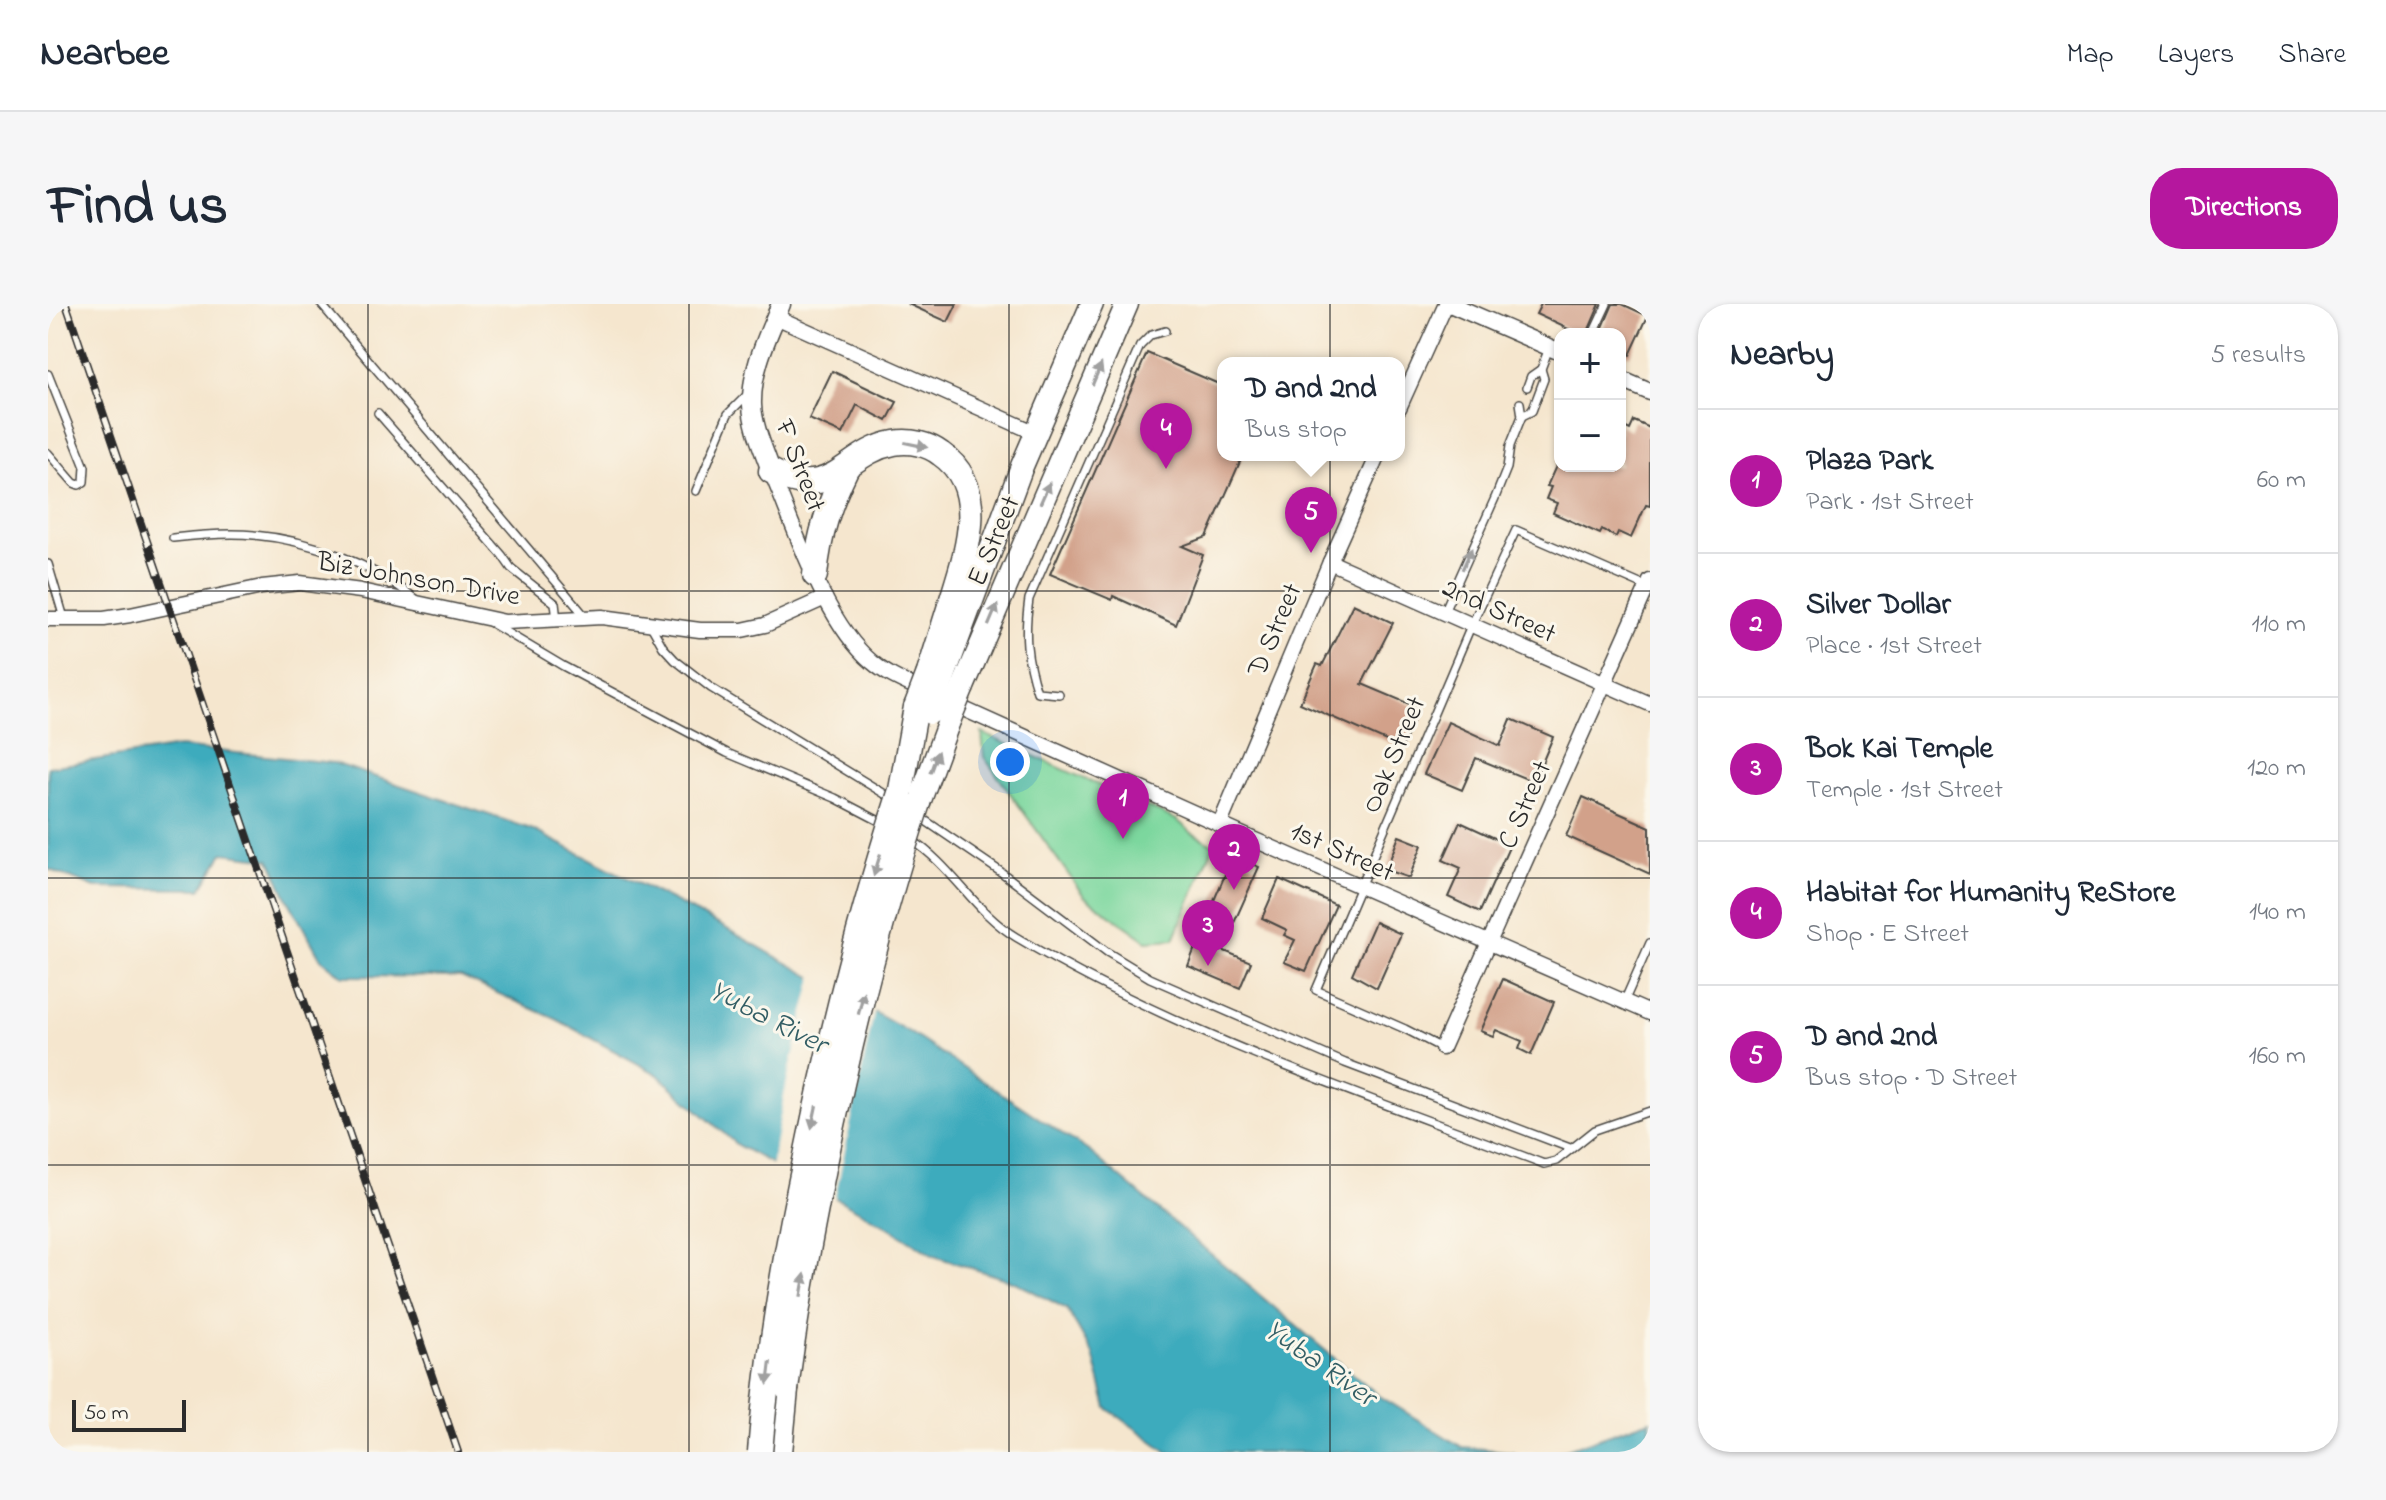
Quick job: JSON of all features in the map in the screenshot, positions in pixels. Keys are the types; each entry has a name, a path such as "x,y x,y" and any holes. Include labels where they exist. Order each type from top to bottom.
{"highway":[{"name":"E Street","path":"781,1452 793,1337 832,1136 932,714 1036,433 1092,304"},
{"name":"E Street","path":"945,679 1127,304"},
{"path":"760,1452 780,1290 815,1110 857,934 910,797 932,714 945,679 970,535 970,504 957,469 945,456 915,443 886,445 846,469 814,482 784,478 771,471"},
{"path":"815,575 826,512 846,469"}],"main road":[{"name":"F Street","path":"771,471 755,422 753,390 762,349 778,310"}],"street":[{"path":"1405,395 1448,304 1554,350"},
{"path":"778,310 1036,433"},
{"path":"1626,382 1650,392"},
{"name":"D Street","path":"1220,824 1375,461"},
{"name":"F Street","path":"771,471 825,598"},
{"name":"2nd Street","path":"1330,562 1650,704"},
{"name":"Biz Johnson Drive","path":"48,619 130,615 262,587 300,583 361,591 486,620 530,623 602,617 700,630 742,630 778,620 825,598"},
{"name":"C Street","path":"1442,1048 1649,584"},
{"name":"1st Street","path":"825,598 846,635 886,673 1650,1013"}],"lane":[{"path":"321,304 586,618"},
{"path":"1596,328 1607,304"},
{"path":"1059,694 1037,692 1029,668 1024,631 1029,599 1140,346 1151,335 1165,331"},
{"path":"1527,387 1531,376 1541,369 1554,351"},
{"path":"1522,416 1532,411 1544,379 1541,369"},
{"path":"48,374 85,467 84,482 79,485 74,483 48,453"},
{"path":"696,491 728,414 753,390"},
{"path":"1444,612 1507,468 1510,446 1522,416 1520,403"},
{"path":"378,413 511,568 555,603 557,620"},
{"name":"Oak Street","path":"1442,1048 1316,990 1472,624 1516,530 1649,584"},
{"path":"173,538 251,534 303,544 343,558 398,585 426,607"},
{"path":"48,564 65,620"},
{"path":"486,620 603,688 727,753 835,798 883,823 934,856 985,912 1012,934 1155,1010 1323,1080 1544,1164 1556,1161 1595,1130 1650,1111"},
{"path":"649,622 663,647 675,660 711,688 865,780 992,865 1130,967 1178,992 1332,1057 1570,1148"},
{"path":"1624,1002 1650,943"}],"green space":[{"path":"982,733 1177,820 1214,845 1174,939 1147,941 1084,896 984,757"}],"water":[{"name":"Yuba River","path":"179,747 334,763 531,829 720,925 909,1032 1090,1152 1378,1395 1462,1447 1514,1452 1168,1452 1107,1408 1093,1355 1067,1309 1015,1282 934,1256 882,1223 737,1145 657,1074 556,1019 461,977 343,976 321,959 288,900 270,859 223,853 201,889 95,888 48,869 48,767"},
{"path":"1650,1420 1650,1452 1559,1452"}],"pier":[{"path":"814,973 875,1008 834,1202 771,1168 785,1090"}],"building":[{"path":"908,304 957,304 948,322"},
{"path":"1541,304 1600,304 1590,328 1566,328 1536,314"},
{"path":"1613,304 1622,304 1648,316 1630,355 1626,353 1626,328 1603,328"},
{"path":"1147,353 1217,383 1217,461 1240,461 1207,537 1182,546 1203,555 1176,625 1113,596 1112,600 1050,574"},
{"path":"832,371 897,402 887,421 857,405 843,434 809,419"},
{"path":"1634,421 1650,428 1650,506 1646,505 1631,538 1618,532 1616,537 1602,530 1600,534 1553,513 1557,503 1546,499 1551,487 1547,486 1554,470 1626,472 1626,428 1630,430"},
{"path":"1353,604 1393,623 1362,684 1419,708 1402,748 1300,703 1317,664 1322,666"},
{"path":"1511,719 1553,737 1534,782 1476,758 1462,790 1424,774 1448,722 1500,746"},
{"path":"1583,797 1650,827 1650,874 1566,836"},
{"path":"1460,822 1510,845 1480,912 1448,897 1461,868 1443,860"},
{"path":"1399,836 1422,845 1409,878 1386,870"},
{"path":"1233,856 1259,867 1234,923 1209,912"},
{"path":"1279,879 1336,905 1306,971 1284,962 1295,940 1284,935 1287,930 1262,918"},
{"path":"1375,922 1401,934 1377,988 1352,974"},
{"path":"1198,940 1251,962 1240,988 1188,966"},
{"path":"1503,979 1554,1002 1531,1055 1519,1049 1522,1041 1496,1030 1493,1036 1480,1031"}],"railway":[{"path":"66,304 458,1452"}],"place":[{"name":"Habitat for Humanity ReStore","path":"1166,469"},
{"name":"D and 2nd","path":"1311,553"},
{"name":"Plaza Park","path":"1123,839"},
{"name":"Silver Dollar","path":"1234,890"},
{"name":"Bok Kai Temple","path":"1208,966"}]}
